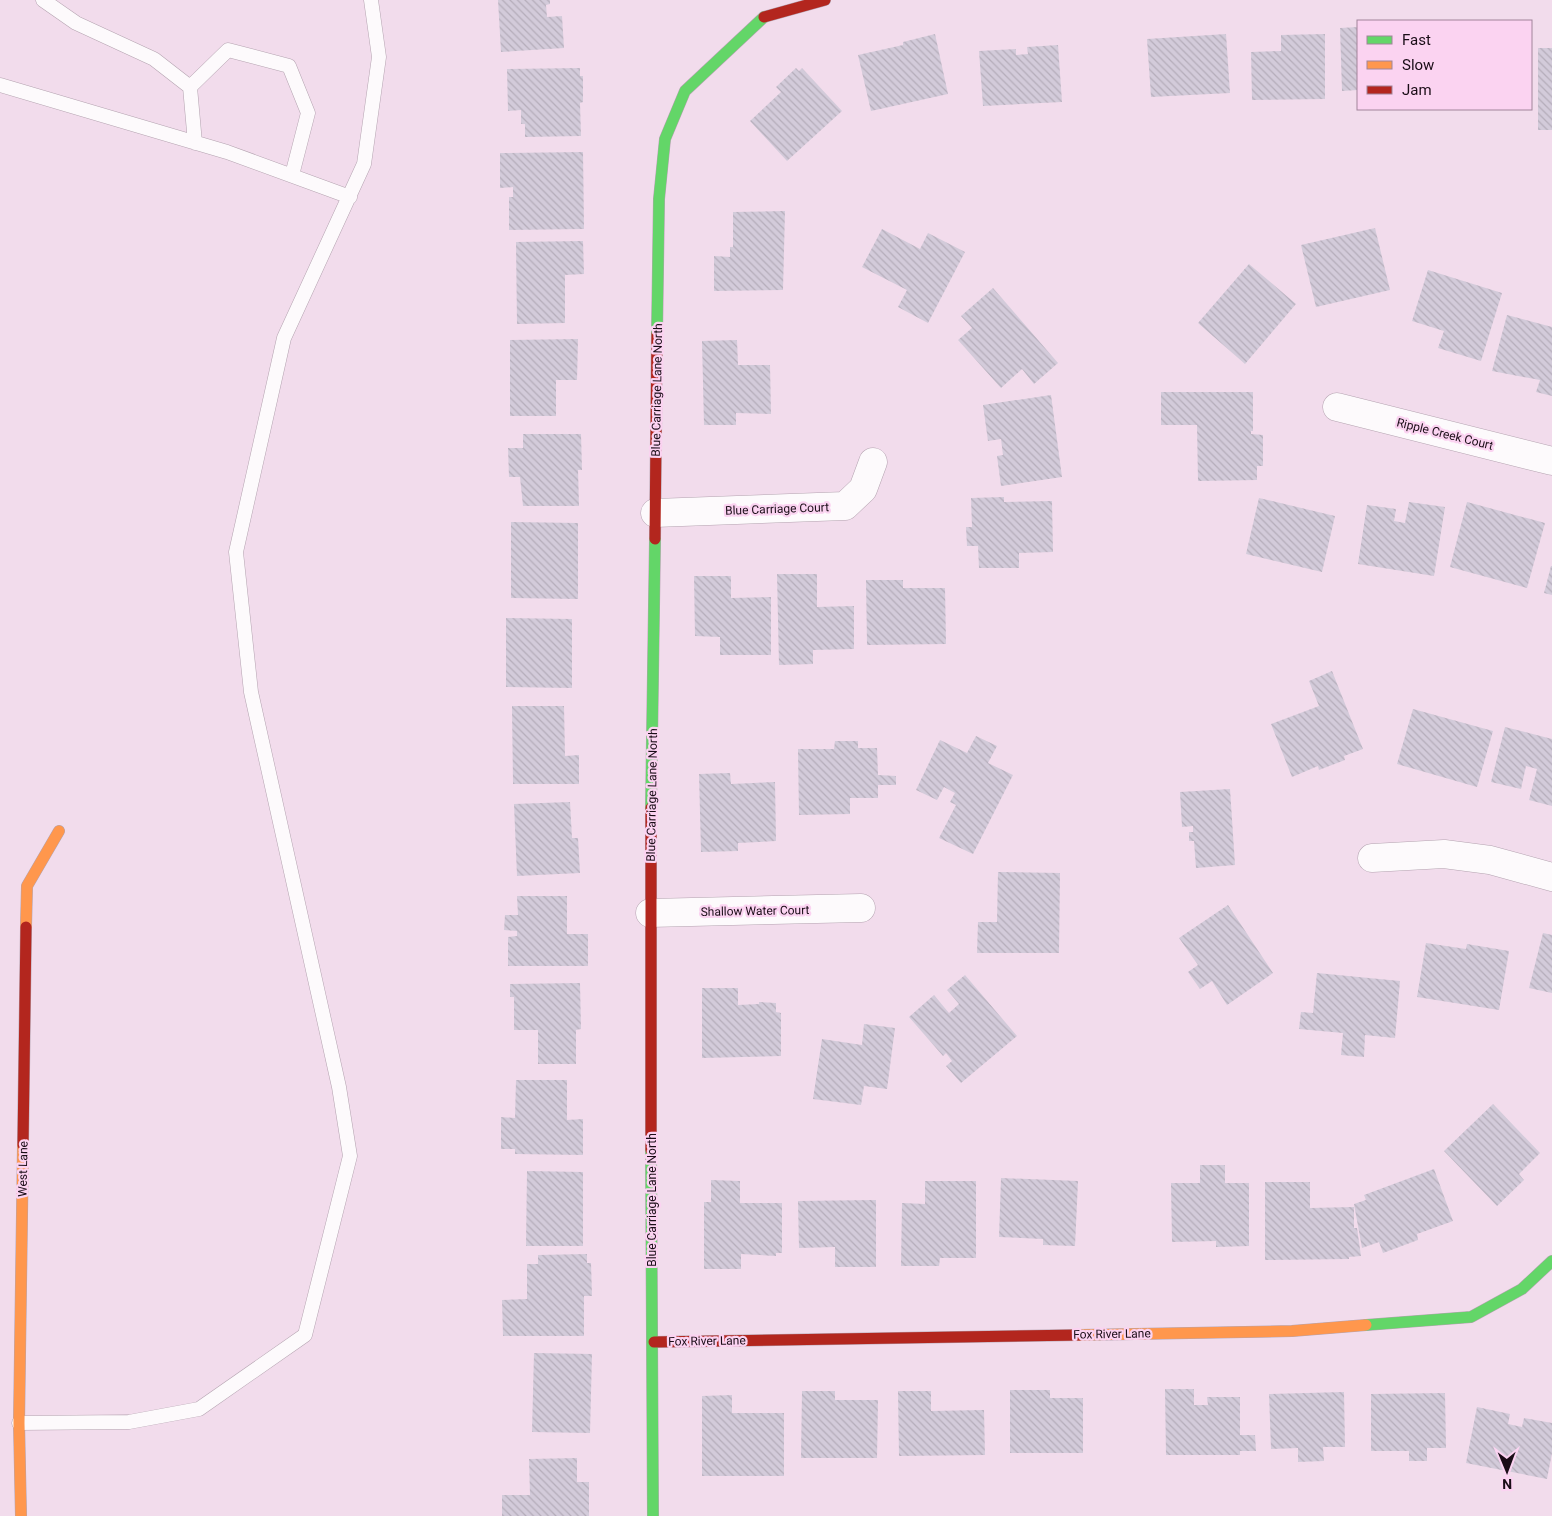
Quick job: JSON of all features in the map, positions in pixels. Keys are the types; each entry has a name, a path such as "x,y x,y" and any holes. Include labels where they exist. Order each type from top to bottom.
{"street":[{"name":"Blue Carriage Lane North","path":"653,1516 654,1342 650,913 659,199 665,139 685,91 762,18 825,0"},
{"name":"Ripple Creek Court","path":"1338,407 1552,461"},
{"name":"Blue Carriage Court","path":"655,513 845,506 863,489 873,462"},
{"name":"West Lane","path":"21,1516 19,1423 27,886 59,831"},
{"path":"1372,858 1444,854 1490,860 1552,877"},
{"name":"Shallow Water Court","path":"650,913 861,908"},
{"name":"Fox River Lane","path":"654,1342 1292,1331 1471,1317 1522,1289 1552,1260"}],"lane":[{"path":"43,0 76,23 154,59 190,87 195,143"},
{"path":"19,1423 129,1422 199,1409 305,1335 350,1156 339,1087 251,692 236,552 284,338 364,164 379,57 371,0"},
{"path":"190,87 228,50 289,66 308,113 292,175"},
{"path":"0,85 195,143 350,196"}],"building":[{"path":"498,0 550,0 550,4 546,5 547,17 562,16 564,48 501,52"},
{"path":"1357,27 1357,90 1342,91 1340,28"},
{"path":"935,34 948,94 871,111 858,55 903,45 903,42"},
{"path":"1226,34 1230,93 1151,97 1147,39"},
{"path":"1325,34 1325,99 1252,100 1251,52 1281,51 1281,35"},
{"path":"1058,45 1062,102 983,106 979,51 1016,49 1016,55 1028,54 1027,47"},
{"path":"1538,48 1552,48 1552,130 1538,130"},
{"path":"580,68 580,76 583,76 583,102 580,103 581,136 525,137 525,124 521,124 521,110 508,111 507,69"},
{"path":"796,68 799,71 802,68 842,111 787,161 750,121 781,92 776,87"},
{"path":"583,152 584,229 509,230 509,197 513,197 513,187 500,188 500,153"},
{"path":"785,211 783,290 714,291 714,256 730,257 730,247 733,247 733,212"},
{"path":"1375,228 1390,290 1316,307 1301,245"},
{"path":"882,229 920,249 928,233 965,252 928,323 898,307 907,290 862,267"},
{"path":"583,241 584,274 565,275 565,323 517,324 516,242"},
{"path":"1249,264 1296,304 1245,364 1198,323"},
{"path":"1428,270 1502,293 1481,361 1438,348 1444,331 1412,321"},
{"path":"993,288 1058,363 1034,384 1022,369 1001,388 958,340 972,328 961,316"},
{"path":"1507,315 1552,327 1552,396 1536,392 1540,380 1492,371"},
{"path":"578,339 577,380 556,380 556,416 510,416 510,340"},
{"path":"737,340 738,365 770,365 771,414 736,413 736,425 704,425 702,341"},
{"path":"1161,392 1253,392 1253,431 1251,431 1251,434 1263,435 1263,466 1257,466 1257,480 1198,481 1197,425 1161,425"},
{"path":"1051,395 1062,477 1001,486 997,456 1003,455 1001,439 988,441 983,405"},
{"path":"523,434 581,434 582,470 578,470 579,506 523,506 520,477 509,477 508,448 523,448"},
{"path":"1004,497 1004,502 1052,501 1053,552 1019,553 1019,568 979,568 978,546 967,546 966,527 972,527 971,498"},
{"path":"1259,498 1335,516 1322,572 1246,554"},
{"path":"1409,502 1445,507 1434,576 1358,564 1367,505 1396,509 1394,521 1405,523"},
{"path":"1467,502 1545,523 1527,588 1450,567"},
{"path":"511,522 578,523 578,599 511,598"},
{"path":"1552,566 1552,595 1544,593"},
{"path":"777,574 817,574 817,607 854,606 854,649 813,650 813,664 779,665"},
{"path":"694,576 731,576 731,598 771,597 771,655 720,655 720,637 695,636"},
{"path":"866,580 903,580 903,588 945,588 946,644 867,645"},
{"path":"506,618 572,619 572,688 506,687"},
{"path":"1332,671 1363,749 1344,756 1345,760 1319,770 1318,766 1292,777 1271,724 1319,706 1309,681"},
{"path":"512,706 564,706 565,756 579,755 579,784 513,784"},
{"path":"1413,709 1493,731 1477,787 1397,764"},
{"path":"1505,727 1552,739 1552,806 1529,800 1537,769 1526,766 1521,789 1491,782"},
{"path":"976,736 997,746 988,763 1013,775 973,854 939,838 956,805 950,802 955,793 944,787 937,800 916,790 940,740 967,753"},
{"path":"835,741 858,741 858,748 877,748 878,775 896,776 896,785 878,785 878,798 850,798 850,814 799,815 798,749 834,749"},
{"path":"730,773 731,784 775,782 776,841 738,843 738,851 701,852 699,774"},
{"path":"1230,789 1235,865 1196,868 1194,841 1189,841 1189,832 1193,832 1193,826 1182,827 1180,792"},
{"path":"570,802 572,838 578,838 580,873 517,876 514,804"},
{"path":"998,872 1060,873 1059,953 977,953 978,922 997,922"},
{"path":"517,896 567,896 567,934 588,934 588,966 508,966 508,937 517,936 517,931 504,930 505,915 518,915"},
{"path":"1228,905 1273,973 1227,1005 1212,981 1200,989 1188,972 1198,965 1179,938"},
{"path":"1543,933 1552,935 1552,993 1529,988"},
{"path":"1426,943 1466,949 1467,944 1509,951 1499,1010 1417,997"},
{"path":"1317,973 1400,981 1395,1038 1365,1035 1364,1057 1341,1055 1343,1033 1299,1029 1301,1012 1313,1013"},
{"path":"965,975 1017,1036 961,1083 946,1066 952,1061 946,1053 943,1056 909,1017 934,995 949,1013 959,1004 947,990"},
{"path":"580,983 581,1029 576,1030 576,1064 538,1064 538,1030 514,1030 514,997 510,997 510,984"},
{"path":"702,988 738,988 738,1005 759,1004 759,1002 776,1003 776,1012 781,1013 781,1056 702,1058"},
{"path":"864,1024 895,1028 887,1089 864,1086 861,1105 813,1099 822,1039 862,1045"},
{"path":"516,1080 567,1080 567,1120 583,1119 583,1155 515,1154 515,1149 501,1149 501,1117 515,1118"},
{"path":"1493,1104 1540,1153 1519,1174 1524,1180 1497,1206 1444,1151"},
{"path":"1200,1165 1225,1165 1225,1183 1249,1183 1249,1246 1216,1247 1216,1241 1172,1242 1171,1183 1200,1183"},
{"path":"1434,1169 1453,1221 1417,1234 1418,1240 1383,1253 1379,1242 1362,1248 1354,1204 1366,1200 1364,1195"},
{"path":"527,1171 583,1172 583,1246 526,1246"},
{"path":"1001,1178 1078,1181 1075,1246 1043,1245 1043,1239 999,1237"},
{"path":"711,1180 740,1181 740,1203 782,1203 782,1253 776,1253 776,1256 741,1254 741,1269 704,1269 704,1202 711,1202"},
{"path":"925,1181 976,1181 976,1258 940,1258 939,1266 901,1266 902,1203 925,1204"},
{"path":"1265,1182 1310,1182 1310,1208 1354,1207 1354,1228 1357,1228 1361,1256 1349,1257 1349,1259 1265,1260"},
{"path":"876,1200 876,1267 835,1267 835,1247 799,1248 798,1201"},
{"path":"587,1254 587,1263 591,1263 592,1296 584,1296 584,1336 503,1336 502,1300 527,1299 527,1264 538,1264 538,1255"},
{"path":"534,1353 592,1354 590,1433 532,1432"},
{"path":"1165,1389 1194,1389 1194,1405 1208,1405 1207,1397 1240,1397 1240,1435 1255,1435 1256,1451 1240,1451 1240,1455 1166,1455"},
{"path":"1010,1390 1050,1390 1050,1398 1083,1398 1083,1453 1010,1453"},
{"path":"802,1391 835,1391 835,1400 878,1400 877,1458 801,1458"},
{"path":"898,1391 931,1391 931,1411 984,1410 985,1455 899,1456"},
{"path":"1344,1392 1345,1447 1323,1447 1324,1461 1298,1462 1298,1448 1271,1449 1269,1394"},
{"path":"1445,1393 1446,1448 1427,1448 1427,1461 1409,1461 1409,1451 1371,1451 1371,1394"},
{"path":"732,1395 732,1413 784,1413 784,1476 702,1476 702,1396"},
{"path":"1477,1407 1510,1414 1508,1424 1522,1427 1524,1418 1552,1423 1552,1453 1547,1479 1466,1463"},
{"path":"577,1458 577,1482 589,1482 589,1516 502,1516 502,1495 530,1495 529,1459"}],"traffic: fast":[{"path":"657,334 659,199 665,139 685,91 764,17"},
{"path":"651,808 655,539"},
{"path":"651,1150 653,1516"},
{"path":"1366,1325 1471,1317 1522,1289 1552,1261"}],"traffic: slow":[{"path":"26,927 27,886 59,831"},
{"path":"21,1516 19,1423 23,1145"},
{"path":"1080,1335 1292,1331 1366,1325"}],"traffic: jam":[{"path":"764,17 825,0"},
{"path":"655,539 657,334"},
{"path":"651,808 651,1150"},
{"path":"23,1145 26,927"},
{"path":"654,1342 1080,1335"}]}
